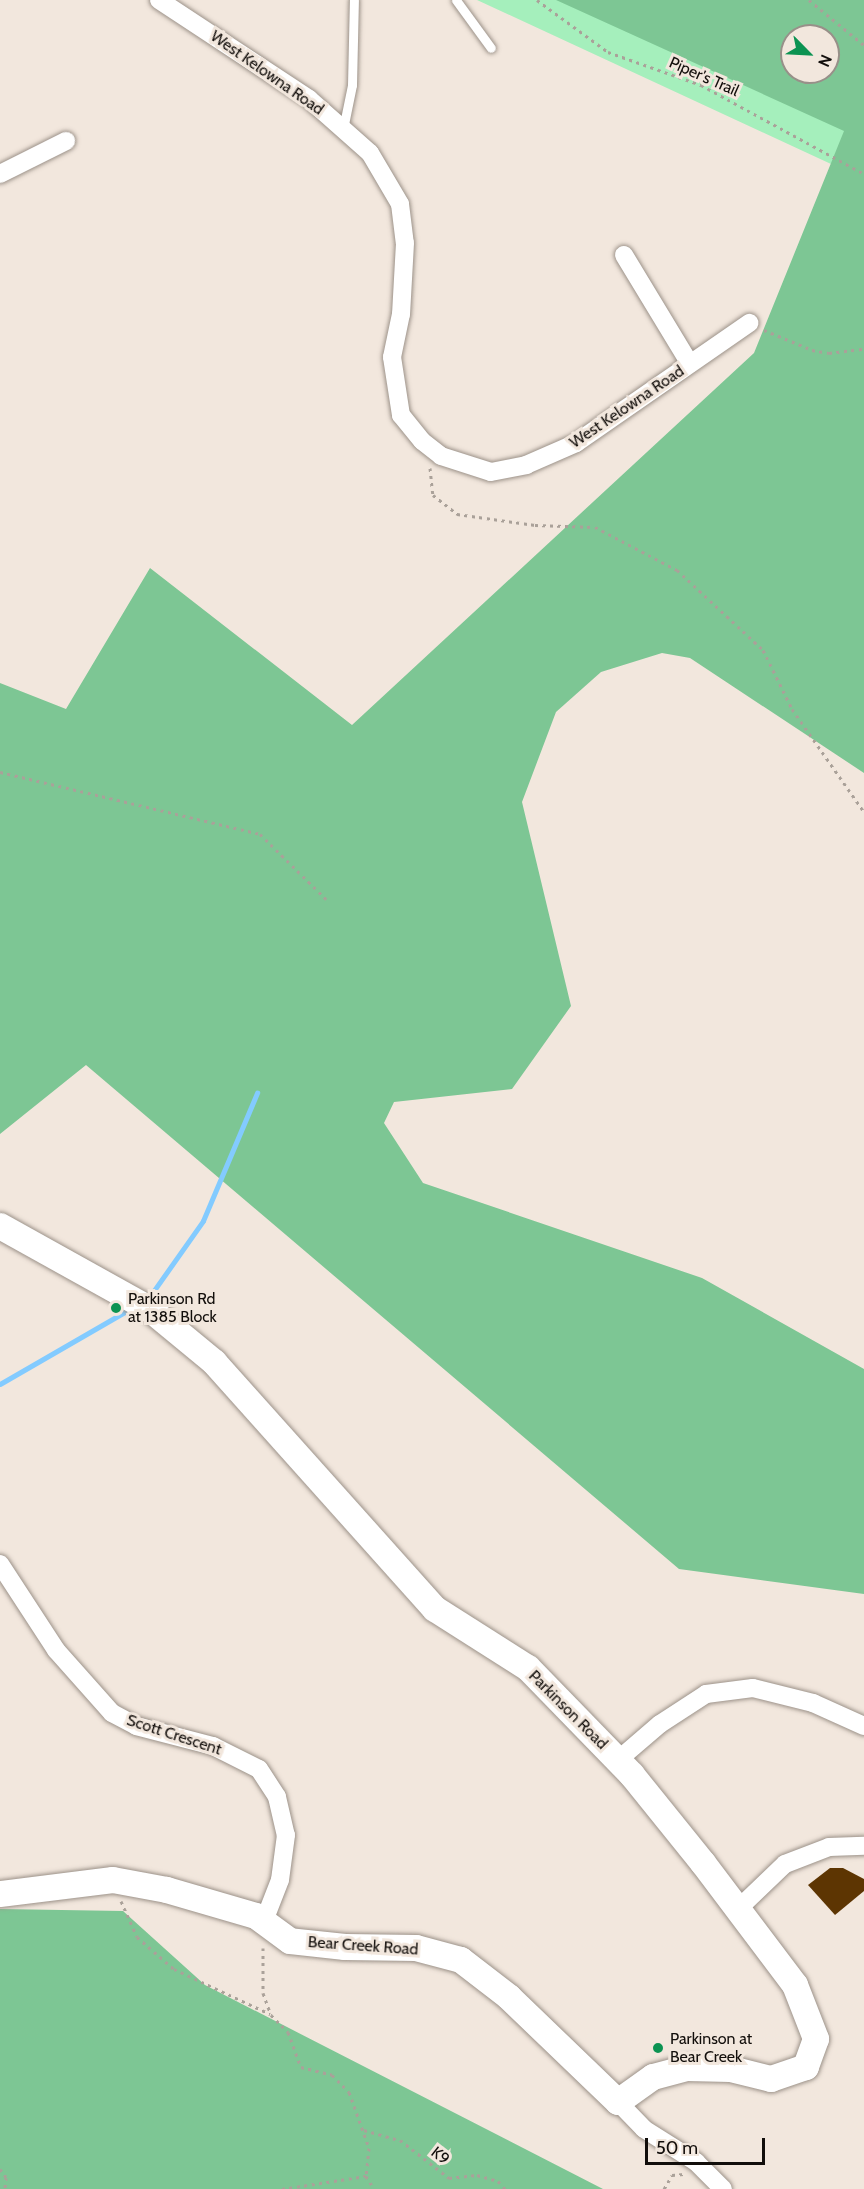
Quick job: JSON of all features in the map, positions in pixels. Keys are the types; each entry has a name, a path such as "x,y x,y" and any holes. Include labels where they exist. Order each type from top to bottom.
{"street":[{"name":"West Kelowna Road","path":"159,0 309,99 370,153 400,204 405,243 401,314 392,357 401,415 428,445 462,465 491,472 526,465 576,443 749,323"},
{"path":"0,174 66,141"},
{"path":"624,255 690,364"},
{"name":"Parkinson Road","path":"0,1226 151,1310 214,1362 435,1609 528,1668 618,1760 738,1909 795,1985 816,2039 806,2067 771,2079 730,2069 687,2068 653,2077 618,2102"},
{"name":"Scott Crescent","path":"0,1564 56,1650 112,1713 136,1726 213,1746 259,1769 277,1797 286,1835 280,1880 264,1921"},
{"path":"618,1760 660,1724 706,1694 753,1688 813,1703 864,1726"},
{"path":"738,1909 786,1864 829,1847 864,1846"},
{"name":"Bear Creek Road","path":"0,1894 113,1880 212,1902 264,1921 290,1941 345,1947 416,1948 461,1960 509,1998 644,2129 707,2173 723,2189"}],"lane":[{"path":"343,129 352,85 354,0"},
{"path":"456,0 491,48"}],"path":[{"name":"Piper's Trail","path":"537,0 608,52 701,85 864,174"},
{"path":"808,0 864,45"},
{"path":"749,323 812,350 829,353 864,349"},
{"path":"428,445 433,495 457,514 535,525 595,527 677,570 763,650 792,709 864,812"},
{"path":"0,772 260,834 326,900"},
{"path":"113,1880 137,1937 174,1969 271,2015 288,2032 301,2067 332,2075 349,2092 369,2148 366,2176 374,2189"},
{"path":"264,1921 263,1993 271,2015"},
{"name":"K9","path":"363,2129 400,2140 449,2178 477,2175 498,2181 505,2189"},
{"path":"0,2169 6,2177 5,2189"},
{"path":"664,2189 672,2175 707,2173"},
{"path":"282,2189 366,2176"}],"green space":[{"path":"477,0 864,0 864,179"},
{"path":"556,0 864,0 864,773 690,658 662,653 601,672 556,712 522,802 571,1006 512,1089 394,1102 384,1123 423,1183 702,1278 864,1369 864,1594 679,1569 86,1065 0,1134 0,683 66,709 150,568 352,725 754,353 844,131"},
{"path":"0,1909 123,1911 205,1985 603,2189 0,2189"}],"building":[{"path":"830,1868 843,1868 864,1879 864,1891 835,1915 808,1885"}],"waterway":[{"path":"148,1299 203,1221 257,1093"},
{"path":"0,1384 130,1309"}],"place":[{"name":"Parkinson Rd at 1385 Block","path":"116,1308"},
{"name":"Parkinson at Bear Creek","path":"658,2048"}]}
